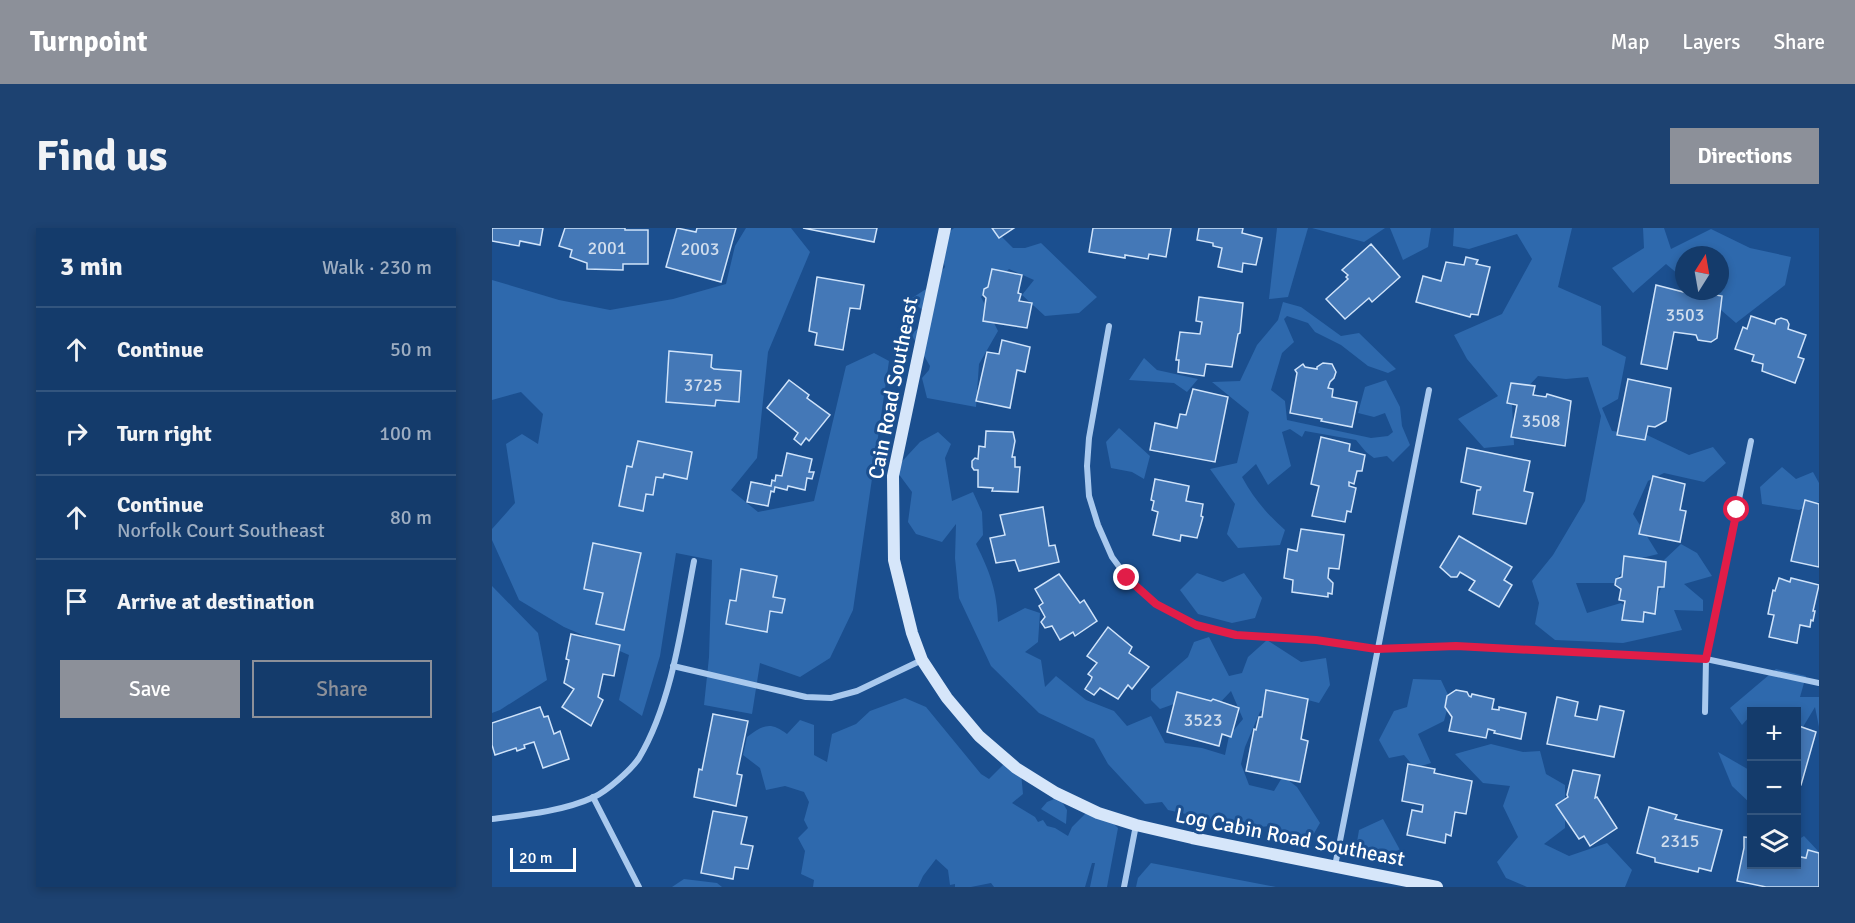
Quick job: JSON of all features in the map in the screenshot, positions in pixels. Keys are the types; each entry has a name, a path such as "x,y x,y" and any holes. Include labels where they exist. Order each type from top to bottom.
{"street":[{"name":"Cain Road Southeast","path":"922,660 912,633 894,560 893,476 945,228"},
{"path":"1109,326 1089,438 1086,466 1089,496 1098,525 1112,557 1129,580 1156,604 1196,625 1236,635 1316,640 1376,649 1456,646 1706,659 1819,682"},
{"path":"1335,866 1376,649 1429,390"},
{"path":"1705,712 1706,659 1751,441"},
{"path":"492,819 560,807 593,797 607,790 638,760 654,727 673,666 694,561"},
{"path":"673,666 806,697 831,698 857,691 922,660"},
{"name":"Log Cabin Road Southeast","path":"922,660 947,698 979,736 1016,768 1056,793 1098,813 1136,825 1437,887"},
{"path":"593,797 639,887"},
{"path":"1125,887 1136,825"}],"shaded area":[{"path":"746,228 791,228 810,252 768,352 757,458 731,490 758,512 814,501 846,366 874,353 889,361 853,610 830,658 800,677 760,663 752,714 704,705 709,657 712,560 676,553 660,656 642,716 619,700 629,655 564,627 519,600 492,540 492,529 515,503 506,444 522,434 538,444 543,414 521,392 492,400 492,280 559,300 610,310 673,299 726,284 735,246"},
{"path":"954,228 993,228 1013,248 1025,248 1041,243 1097,297 1079,313 1045,316 1022,295 1034,280 1009,269 981,297 998,331 979,364 976,407 927,398 922,378 930,366 911,334 923,325 927,313 909,300 926,289 945,267 938,242"},
{"path":"1277,228 1308,228 1288,297 1269,299"},
{"path":"1312,228 1385,228 1364,242"},
{"path":"1390,228 1431,228 1428,247 1403,260"},
{"path":"1454,228 1572,228 1558,287 1601,306 1602,345 1626,357 1618,399 1602,408 1612,431 1647,435 1689,455 1713,447 1726,463 1704,482 1664,473 1648,481 1633,514 1658,554 1630,561 1614,583 1576,583 1587,613 1621,603 1641,619 1655,605 1664,579 1664,560 1681,544 1697,553 1712,576 1684,584 1703,600 1703,611 1674,610 1682,630 1623,643 1555,640 1535,624 1539,603 1532,581 1553,555 1585,501 1601,416 1588,377 1566,379 1538,376 1512,404 1514,445 1484,448 1458,419 1498,396 1467,359 1454,335 1502,314 1532,259 1517,234 1469,249 1453,246"},
{"path":"1643,228 1664,228 1671,249 1675,247 1675,272 1666,264 1633,293 1612,268 1644,248"},
{"path":"1711,229 1750,248 1791,257 1785,285 1736,323 1709,300 1729,300 1729,246 1677,246"},
{"path":"1283,302 1301,307 1341,336 1359,333 1396,369 1388,373 1368,366 1341,345 1315,332 1308,323 1287,316 1284,319 1294,342 1282,353 1271,390 1285,401 1287,420 1371,438 1388,436 1393,432 1385,413 1374,417 1358,413 1365,387 1386,380 1400,407 1402,426 1410,445 1393,462 1387,456 1374,458 1356,440 1305,431 1302,437 1290,429 1282,432 1291,466 1268,485 1256,464 1242,477 1261,506 1285,530 1280,545 1238,548 1227,534 1235,504 1210,469 1237,463 1249,412 1212,382 1240,381 1257,345 1278,320"},
{"path":"1144,358 1157,370 1198,379 1187,392 1174,383 1129,380"},
{"path":"1119,428 1150,456 1144,479 1132,472 1111,468 1106,442"},
{"path":"938,432 951,444 945,458 952,501 973,492 982,512 983,535 976,544 992,582 998,622 1025,608 1040,613 1038,642 1025,652 1041,660 1045,687 1056,676 1086,700 1114,711 1127,726 1151,716 1165,743 1202,748 1225,755 1229,736 1243,719 1231,691 1213,710 1174,704 1160,709 1151,700 1151,689 1188,657 1194,642 1209,637 1229,676 1242,673 1248,657 1267,640 1301,662 1326,658 1330,685 1319,703 1286,694 1260,712 1245,747 1241,764 1249,785 1274,791 1283,776 1297,787 1320,823 1309,842 1285,836 1270,826 1249,828 1168,810 1162,802 1145,804 1108,764 1094,739 1039,713 991,666 959,598 955,558 956,524 942,542 916,534 908,522 912,492 895,469 920,442"},
{"path":"1782,467 1796,479 1813,472 1819,483 1819,502 1799,510 1762,504 1760,487"},
{"path":"1197,573 1223,582 1244,573 1262,598 1255,618 1232,623 1198,614 1180,590"},
{"path":"492,586 538,633 547,680 492,713"},
{"path":"1776,669 1806,676 1800,697 1819,697 1819,727 1815,707 1803,727 1801,726 1801,707 1747,707 1747,719 1742,725 1730,708"},
{"path":"1413,679 1441,680 1450,699 1444,721 1418,734 1431,763 1415,768 1404,755 1389,758 1379,740 1394,711 1407,707"},
{"path":"905,698 926,707 981,774 989,779 1006,762 1021,773 1023,794 1012,803 1035,817 1038,822 1043,820 1047,826 1068,836 1072,827 1086,813 1107,817 1118,828 1107,887 1090,887 1095,863 1092,863 1085,887 994,887 991,883 955,887 955,884 950,885 948,870 936,859 918,887 813,887 814,880 801,874 805,851 798,838 808,828 804,820 809,802 804,792 785,786 766,790 760,768 743,755 747,737 767,726 776,727 787,734 800,720 814,725 814,755 827,762 832,734 856,724 870,711"},
{"path":"1491,744 1523,752 1540,751 1546,774 1565,785 1565,828 1544,844 1569,856 1607,843 1632,870 1625,887 1527,887 1506,878 1497,862 1518,837 1503,806 1510,786 1483,783 1455,754"},
{"path":"1718,752 1747,769 1747,800 1732,786"},
{"path":"1059,797 1067,810 1066,824 1041,809 1047,802"},
{"path":"1383,819 1400,850 1372,855 1356,848 1359,830"},
{"path":"1804,836 1819,852 1819,857 1808,862 1801,859 1801,838"},
{"path":"1151,863 1276,887 1136,887 1138,878"},
{"path":"684,879 717,883 722,887 672,887"}],"building":[{"path":"492,228 543,228 540,245 520,241 519,246 492,241"},
{"path":"565,228 648,230 648,264 623,264 623,270 587,269 587,263 570,257 572,250 559,246"},
{"path":"677,228 696,232 697,228 736,228 721,282 666,267"},
{"path":"803,228 877,228 874,242"},
{"path":"992,228 1014,228 999,238"},
{"path":"1093,228 1171,228 1166,257 1149,254 1148,259 1125,255 1125,258 1089,252"},
{"path":"1199,228 1243,228 1242,233 1262,238 1256,265 1243,263 1242,272 1218,267 1222,248 1213,246 1213,243 1197,240"},
{"path":"1371,244 1400,277 1372,302 1369,298 1345,319 1326,299 1348,279 1346,277 1348,275 1342,270"},
{"path":"1466,257 1478,260 1476,264 1490,267 1478,315 1471,314 1470,317 1416,302 1423,276 1441,281 1446,262 1464,265"},
{"path":"992,269 1022,275 1018,293 1021,294 1019,301 1032,303 1027,328 983,321 986,298 983,295 984,289 988,287"},
{"path":"817,277 864,285 860,309 850,308 843,350 815,345 817,333 809,331"},
{"path":"1656,285 1675,290 1675,300 1722,300 1717,338 1711,342 1698,340 1696,335 1674,332 1667,369 1641,364"},
{"path":"1199,297 1243,303 1240,333 1232,367 1206,364 1204,376 1178,372 1179,360 1176,360 1180,332 1200,334 1202,322 1196,321"},
{"path":"1751,316 1775,324 1776,320 1781,318 1787,320 1788,329 1806,335 1798,357 1804,359 1795,383 1762,371 1763,364 1752,361 1754,355 1735,349 1743,327 1747,329"},
{"path":"1002,340 1030,347 1025,372 1017,370 1010,408 976,401 987,352 999,354"},
{"path":"669,351 712,355 711,367 714,369 741,371 739,402 716,400 715,406 666,402"},
{"path":"1323,363 1332,364 1336,372 1328,388 1333,389 1332,397 1357,402 1352,427 1290,413 1297,373 1295,370 1303,364 1305,367 1317,369"},
{"path":"1628,379 1671,388 1666,421 1655,427 1648,426 1645,440 1617,435"},
{"path":"789,380 809,395 807,398 830,415 809,441 806,438 801,445 794,439 798,433 767,408"},
{"path":"1511,383 1535,386 1533,395 1546,397 1547,394 1571,401 1565,446 1511,437 1517,405 1507,403"},
{"path":"1193,389 1228,397 1215,462 1150,450 1155,423 1177,428 1180,414 1186,415"},
{"path":"986,431 1013,432 1015,441 1012,457 1015,457 1015,467 1020,467 1018,492 992,491 993,488 978,487 978,470 972,467 972,461 975,458 978,459 979,446 985,447"},
{"path":"1321,437 1350,444 1349,451 1365,455 1362,471 1357,471 1354,484 1349,482 1349,486 1356,488 1351,512 1347,511 1345,522 1312,516 1319,486 1311,484"},
{"path":"638,441 692,452 687,479 664,474 663,478 656,477 653,495 646,494 643,511 619,506 627,466 632,467"},
{"path":"1467,448 1530,461 1524,491 1533,493 1526,524 1473,514 1477,490 1481,487 1461,482"},
{"path":"787,453 812,459 809,472 814,472 812,479 807,478 805,490 788,486 787,490 775,487 774,492 771,491 768,506 747,502 751,482 771,486 776,475 782,476"},
{"path":"1653,476 1685,484 1680,510 1686,511 1680,542 1639,534"},
{"path":"1155,479 1189,486 1186,501 1203,504 1201,516 1203,517 1197,538 1181,535 1180,541 1153,535 1158,512 1152,510 1154,501 1151,500"},
{"path":"1805,500 1819,504 1819,567 1791,561"},
{"path":"1043,507 1049,546 1055,545 1059,562 1019,571 1015,560 996,563 990,538 1005,535 1000,515"},
{"path":"1301,529 1344,535 1339,569 1329,568 1328,578 1333,583 1332,594 1328,593 1328,597 1292,592 1293,580 1284,578 1288,549 1297,551"},
{"path":"1459,536 1512,567 1504,580 1512,585 1499,607 1469,590 1475,581 1460,572 1457,577 1451,577 1440,567"},
{"path":"593,543 641,553 624,630 596,624 603,593 584,589"},
{"path":"1624,556 1666,562 1664,587 1658,587 1655,614 1644,612 1643,622 1622,620 1625,601 1619,600 1621,589 1615,585 1616,579 1622,577"},
{"path":"741,569 777,576 773,597 785,599 782,613 770,611 767,632 726,624 730,600 736,601"},
{"path":"1059,574 1080,603 1084,600 1097,621 1075,636 1073,632 1060,640 1052,626 1045,628 1041,622 1045,617 1039,606 1043,603 1035,589"},
{"path":"1779,578 1790,582 1791,578 1819,585 1813,621 1811,620 1810,627 1800,625 1797,643 1769,637 1774,615 1768,614 1773,590 1775,591"},
{"path":"1108,627 1132,647 1129,653 1149,667 1132,689 1128,685 1118,699 1100,688 1094,695 1085,689 1092,677 1088,674 1097,663 1087,656"},
{"path":"571,634 620,645 614,676 603,674 598,697 603,700 591,726 562,707 574,689 564,683"},
{"path":"1266,690 1308,699 1301,739 1308,741 1300,782 1246,771 1254,729 1256,730 1259,717 1262,717"},
{"path":"1456,690 1467,692 1471,697 1472,694 1494,699 1492,709 1499,710 1499,707 1526,713 1521,739 1494,733 1495,731 1488,729 1486,738 1449,731 1452,717 1445,707 1447,696"},
{"path":"1177,692 1211,701 1213,699 1239,708 1231,737 1222,734 1219,746 1167,732"},
{"path":"1557,697 1578,702 1575,716 1597,720 1600,706 1624,711 1614,757 1547,744"},
{"path":"540,707 544,717 548,716 554,734 560,731 569,759 543,768 534,742 524,745 525,748 517,751 516,748 495,755 492,745 492,723"},
{"path":"713,714 748,721 737,774 742,775 736,806 694,797"},
{"path":"1801,727 1816,732 1801,785"},
{"path":"1408,764 1435,769 1434,773 1472,781 1466,814 1455,812 1451,836 1446,834 1445,843 1407,835 1412,810 1422,812 1423,805 1402,801"},
{"path":"1573,770 1600,775 1595,798 1597,797 1617,828 1590,846 1584,836 1579,839 1556,805 1568,797"},
{"path":"1649,807 1677,815 1675,819 1722,830 1711,871 1699,868 1698,872 1655,862 1655,858 1637,853"},
{"path":"713,811 747,817 741,844 753,846 748,869 735,867 733,879 701,873"},
{"path":"1744,837 1747,837 1747,869 1801,869 1801,857 1806,858 1808,850 1819,853 1819,887 1766,887 1737,881"}],"route":[{"path":"1127,578 1156,604 1196,625 1236,635 1316,640 1376,649 1456,646 1706,659 1737,510"}]}
